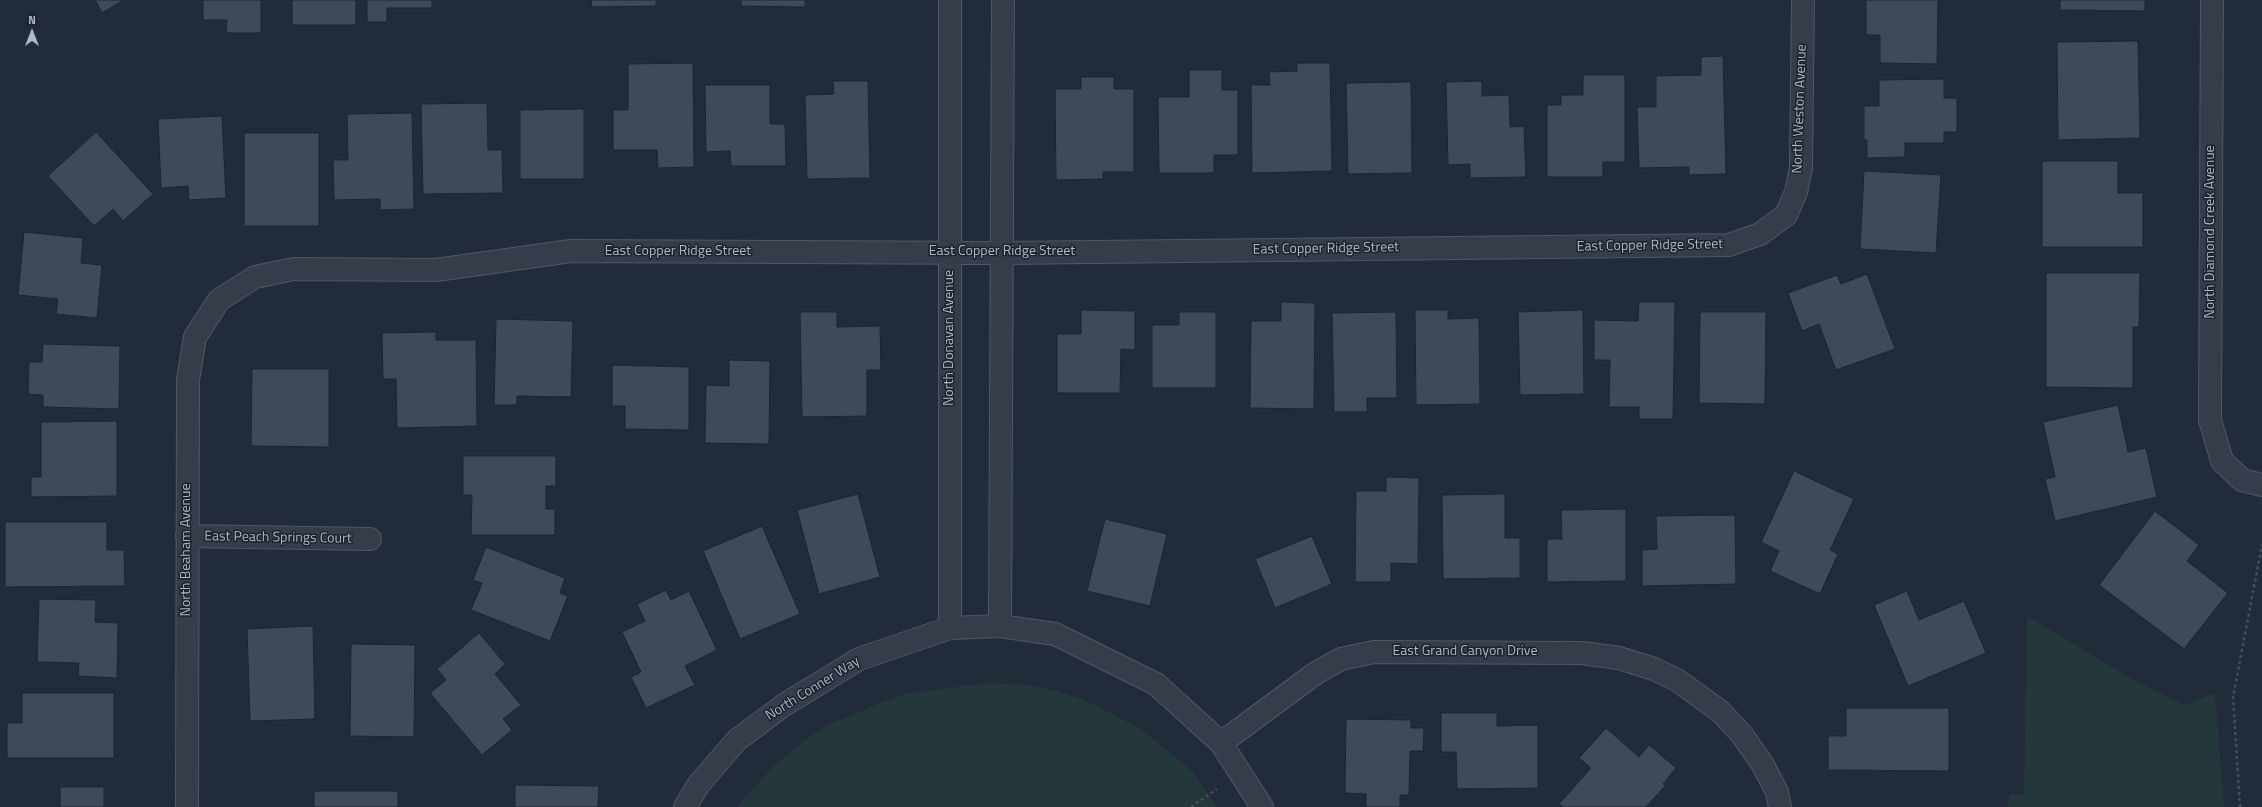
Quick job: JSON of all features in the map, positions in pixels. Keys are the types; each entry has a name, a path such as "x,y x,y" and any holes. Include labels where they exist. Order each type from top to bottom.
{"street":[{"name":"North Donavan Avenue","path":"950,0 950,628"},
{"path":"1000,626 1003,253 1003,0"},
{"name":"North Weston Avenue","path":"1786,215 1796,192 1801,168 1803,0"},
{"name":"North Diamond Creek Avenue","path":"2212,0 2210,420 2222,461 2242,480 2262,485"},
{"name":"East Copper Ridge Street","path":"219,300 255,277 294,269 436,270 571,251 1003,253 1729,245 1760,234 1786,215"},
{"name":"North Beaham Avenue","path":"187,807 188,380 195,337 219,300"},
{"name":"East Peach Springs Court","path":"187,536 370,539"},
{"name":"North Conner Way","path":"685,807 699,784 737,740 784,705 859,659 950,628 1000,626 1055,634 1156,684 1221,743 1262,807"},
{"name":"East Grand Canyon Drive","path":"1221,743 1316,673 1341,659 1374,652 1582,653 1619,658 1654,669 1677,680 1721,712 1743,736 1763,765 1777,792 1780,807"}],"path":[{"path":"2240,807 2233,697 2262,545"}],"green space":[{"path":"2027,616 2125,675 2185,705 2215,693 2224,807 2008,807 2009,794 2024,794"},
{"path":"989,683 1028,685 1057,691 1087,701 1141,729 1192,771 1217,807 738,807 742,800 776,764 805,740 828,725 908,693"}],"building":[{"path":"95,0 124,0 102,13"},
{"path":"203,0 261,0 261,33 226,33 227,20 203,20"},
{"path":"292,0 356,0 356,25 292,25"},
{"path":"367,0 432,0 432,8 387,8 387,22 367,22"},
{"path":"591,0 656,0 656,6 592,7"},
{"path":"741,0 805,0 805,7 741,6"},
{"path":"1866,0 1938,0 1937,64 1880,63 1880,35 1866,35"},
{"path":"2060,0 2145,0 2145,11 2060,10"},
{"path":"2138,41 2140,138 2058,140 2057,42"},
{"path":"1723,56 1726,174 1689,175 1689,167 1639,168 1637,107 1656,107 1656,76 1701,75 1701,57"},
{"path":"693,63 694,167 658,168 657,150 613,150 613,110 628,110 628,64"},
{"path":"1297,63 1330,63 1332,171 1252,173 1251,85 1270,85 1269,72 1297,71"},
{"path":"1189,70 1222,70 1222,90 1238,90 1238,155 1214,155 1214,173 1159,173 1158,97 1189,97"},
{"path":"1583,75 1625,75 1625,162 1603,162 1603,177 1547,177 1547,105 1561,105 1561,95 1583,95"},
{"path":"1081,77 1114,77 1114,89 1134,89 1134,172 1103,172 1103,179 1056,180 1055,89 1081,89"},
{"path":"1944,79 1944,98 1957,98 1957,132 1944,132 1944,143 1905,143 1905,157 1867,158 1867,140 1864,140 1864,106 1879,106 1879,80"},
{"path":"833,81 868,81 870,178 807,179 805,95 834,94"},
{"path":"1482,81 1482,96 1509,95 1510,127 1524,126 1526,177 1470,178 1470,164 1448,165 1446,82"},
{"path":"1411,82 1412,173 1348,174 1346,83"},
{"path":"705,85 770,85 770,124 785,124 786,166 731,166 730,151 706,152"},
{"path":"487,103 488,150 502,150 503,193 423,194 421,104"},
{"path":"584,109 584,179 520,179 520,110"},
{"path":"412,113 414,209 380,210 380,199 334,200 333,160 348,160 347,114"},
{"path":"222,116 226,198 189,200 188,186 161,188 158,119"},
{"path":"96,132 153,194 123,221 113,209 94,226 48,176"},
{"path":"244,133 319,133 319,226 244,226"},
{"path":"2042,161 2118,161 2118,193 2143,193 2143,247 2042,247"},
{"path":"1864,171 1941,175 1936,253 1860,249"},
{"path":"24,232 83,238 81,263 102,265 97,318 56,314 58,299 18,295"},
{"path":"2046,273 2140,273 2139,327 2133,327 2133,388 2046,387"},
{"path":"1867,274 1895,349 1836,370 1819,324 1802,331 1788,293 1837,275 1841,284"},
{"path":"1281,302 1315,303 1314,409 1250,408 1251,321 1281,321"},
{"path":"1639,302 1675,302 1673,419 1639,419 1639,407 1609,407 1610,360 1594,360 1594,320 1638,321"},
{"path":"1081,310 1135,311 1135,350 1121,349 1120,393 1057,393 1057,334 1081,334"},
{"path":"1415,310 1448,310 1448,319 1479,318 1480,404 1416,405"},
{"path":"1583,310 1584,394 1520,395 1518,312"},
{"path":"800,312 837,312 837,327 880,326 881,370 867,370 867,416 802,417"},
{"path":"1179,312 1216,312 1216,388 1152,388 1152,325 1179,325"},
{"path":"1396,312 1397,398 1367,398 1367,412 1334,412 1332,313"},
{"path":"1700,312 1766,312 1765,404 1699,403"},
{"path":"496,319 573,321 571,397 517,396 517,405 494,405"},
{"path":"436,332 436,340 476,340 477,426 397,428 396,379 383,379 382,333"},
{"path":"43,344 120,346 119,409 43,407 43,395 28,394 29,362 42,362"},
{"path":"729,360 770,361 769,444 705,443 706,385 729,386"},
{"path":"612,365 689,367 689,430 625,429 625,406 612,406"},
{"path":"252,369 329,369 329,447 251,446"},
{"path":"2118,405 2128,452 2146,448 2157,497 2055,521 2045,479 2055,477 2043,422"},
{"path":"117,421 117,496 31,497 31,477 41,477 41,422"},
{"path":"463,456 556,456 556,486 546,486 546,509 555,509 555,535 471,535 472,495 463,495"},
{"path":"1794,471 1854,499 1830,550 1838,554 1820,594 1770,571 1779,551 1761,542"},
{"path":"1386,477 1419,478 1418,564 1391,563 1391,582 1355,582 1356,491 1386,491"},
{"path":"858,494 880,577 819,594 797,510"},
{"path":"1505,494 1505,538 1520,538 1520,578 1443,579 1442,495"},
{"path":"1626,509 1626,581 1547,582 1547,539 1562,539 1561,510"},
{"path":"2155,511 2199,545 2187,561 2228,593 2184,649 2099,585"},
{"path":"1735,515 1736,584 1642,586 1642,550 1657,549 1656,516"},
{"path":"1105,519 1167,534 1150,606 1087,591"},
{"path":"5,522 107,522 107,550 124,550 125,586 5,587"},
{"path":"762,526 800,614 740,639 703,551"},
{"path":"1312,536 1332,584 1275,608 1255,559"},
{"path":"486,547 565,578 560,593 568,596 550,641 471,610 482,583 473,580"},
{"path":"666,590 671,600 689,591 717,650 685,666 695,685 646,708 631,677 641,672 622,632 645,621 637,604"},
{"path":"1907,591 1919,620 1964,601 1986,653 1908,686 1874,605"},
{"path":"39,599 96,600 95,622 118,623 117,678 78,676 79,663 37,662"},
{"path":"313,626 315,719 250,721 247,629"},
{"path":"479,633 505,664 495,674 521,705 503,719 512,730 482,755 430,693 446,680 437,669"},
{"path":"351,644 415,645 414,737 350,736"},
{"path":"22,693 114,693 114,758 7,758 7,723 22,723"},
{"path":"1846,708 1949,708 1949,771 1828,770 1828,736 1846,736"},
{"path":"1441,713 1497,713 1497,726 1538,725 1538,788 1457,789 1456,752 1441,752"},
{"path":"1346,719 1411,720 1411,728 1424,728 1423,751 1410,751 1409,795 1400,795 1400,807 1366,807 1366,794 1345,793"},
{"path":"1606,728 1639,757 1649,745 1676,768 1663,784 1665,786 1646,807 1563,807 1559,804 1591,768 1579,758"},
{"path":"515,785 599,786 598,807 515,807"},
{"path":"60,787 104,787 104,807 60,807"},
{"path":"314,791 398,791 398,807 314,807"}]}
